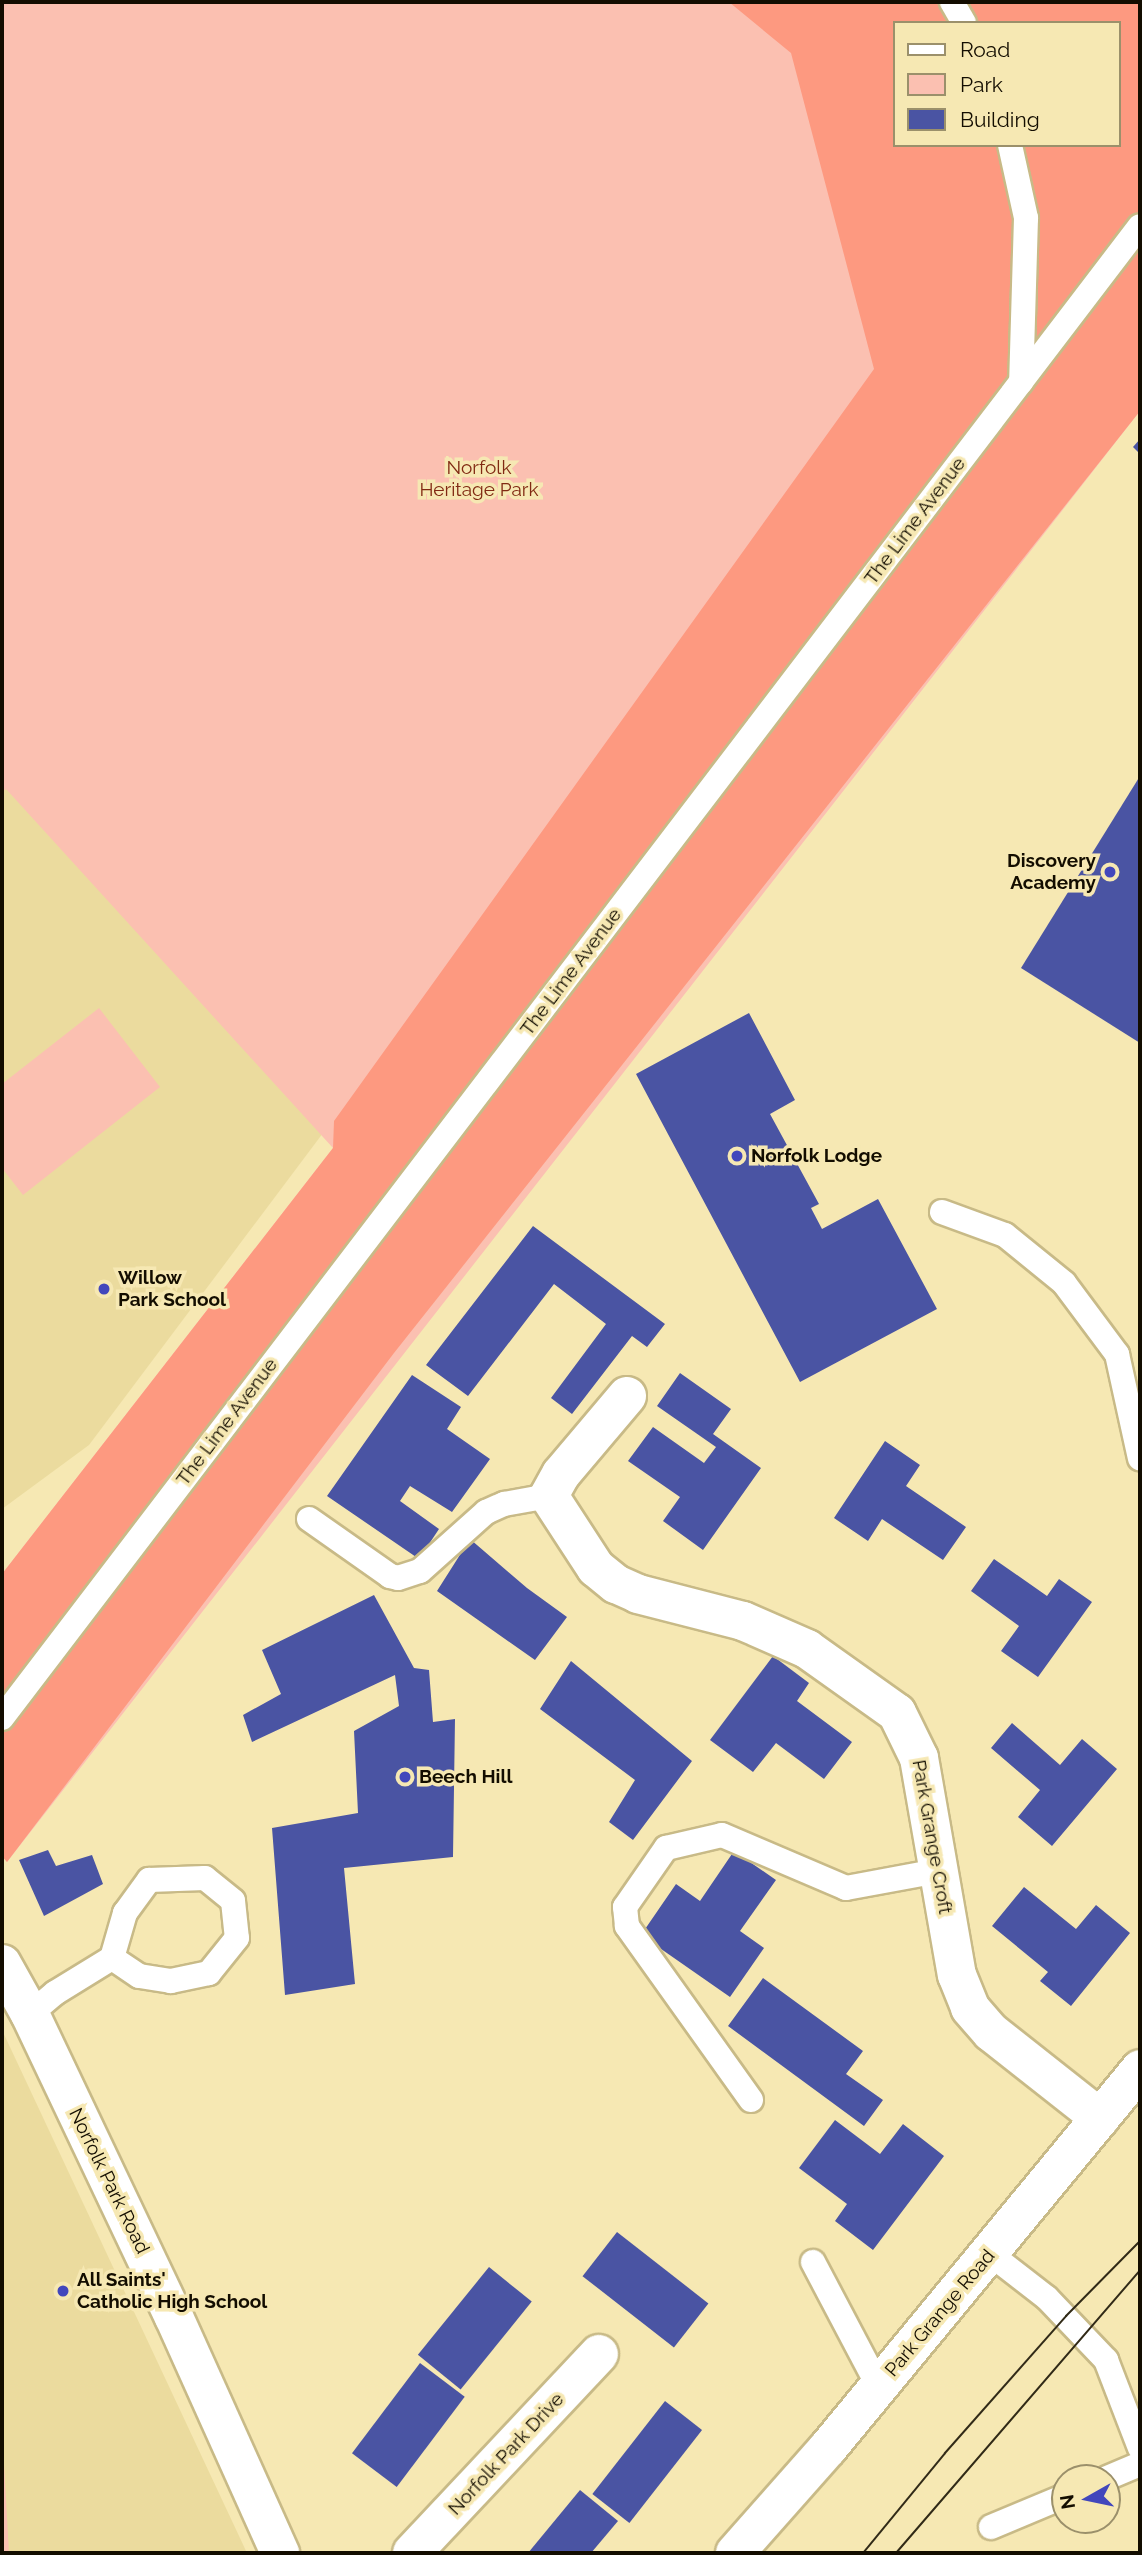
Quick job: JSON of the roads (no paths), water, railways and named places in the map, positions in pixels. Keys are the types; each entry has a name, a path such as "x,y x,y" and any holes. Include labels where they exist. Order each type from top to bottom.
{"street":[{"path":"549,1496 561,1474 627,1396"},
{"name":"Park Grange Croft","path":"549,1496 596,1568 616,1584 638,1594 743,1621 807,1649 897,1713 919,1758 957,1975 970,2008 991,2032 1100,2118"},
{"name":"Norfolk Park Road","path":"2,1964 30,2014 174,2317 280,2553"},
{"name":"Park Grange Road","path":"735,2553 879,2387 1140,2069"},
{"name":"Norfolk Park Drive","path":"412,2553 599,2354"}],"lane":[{"path":"952,2 963,21"},
{"path":"1010,147 1026,218 1021,382"},
{"name":"The Lime Avenue","path":"2,1718 1140,226"},
{"path":"942,1212 1005,1236 1065,1283 1117,1354 1140,1459"},
{"path":"309,1519 390,1576 398,1578 420,1571 486,1513 504,1504 549,1496"},
{"path":"751,2100 627,1926 625,1906 666,1848 722,1835 846,1888 938,1871"},
{"path":"30,2014 55,1993 112,1958 125,1913 149,1880 205,1878 233,1901 237,1938 209,1973 171,1981 160,1980 139,1976 112,1958"},
{"path":"989,2253 1047,2298 1106,2360 1140,2448"},
{"path":"813,2262 879,2387"},
{"path":"1121,2472 1140,2464"},
{"path":"991,2527 1051,2502"}],"tram line":[{"path":"863,2553 945,2453 1066,2316 1140,2241"},
{"path":"896,2553 1140,2270"}],"place":[{"name":"Discovery Academy","path":"1110,872"},
{"name":"Norfolk Lodge","path":"737,1156"},
{"name":"Willow Park School","path":"104,1289"},
{"name":"Beech Hill","path":"405,1777"},
{"name":"All Saints' Catholic High School","path":"63,2291"}],"park label":[{"name":"Norfolk Heritage Park","path":"479,479"}]}
